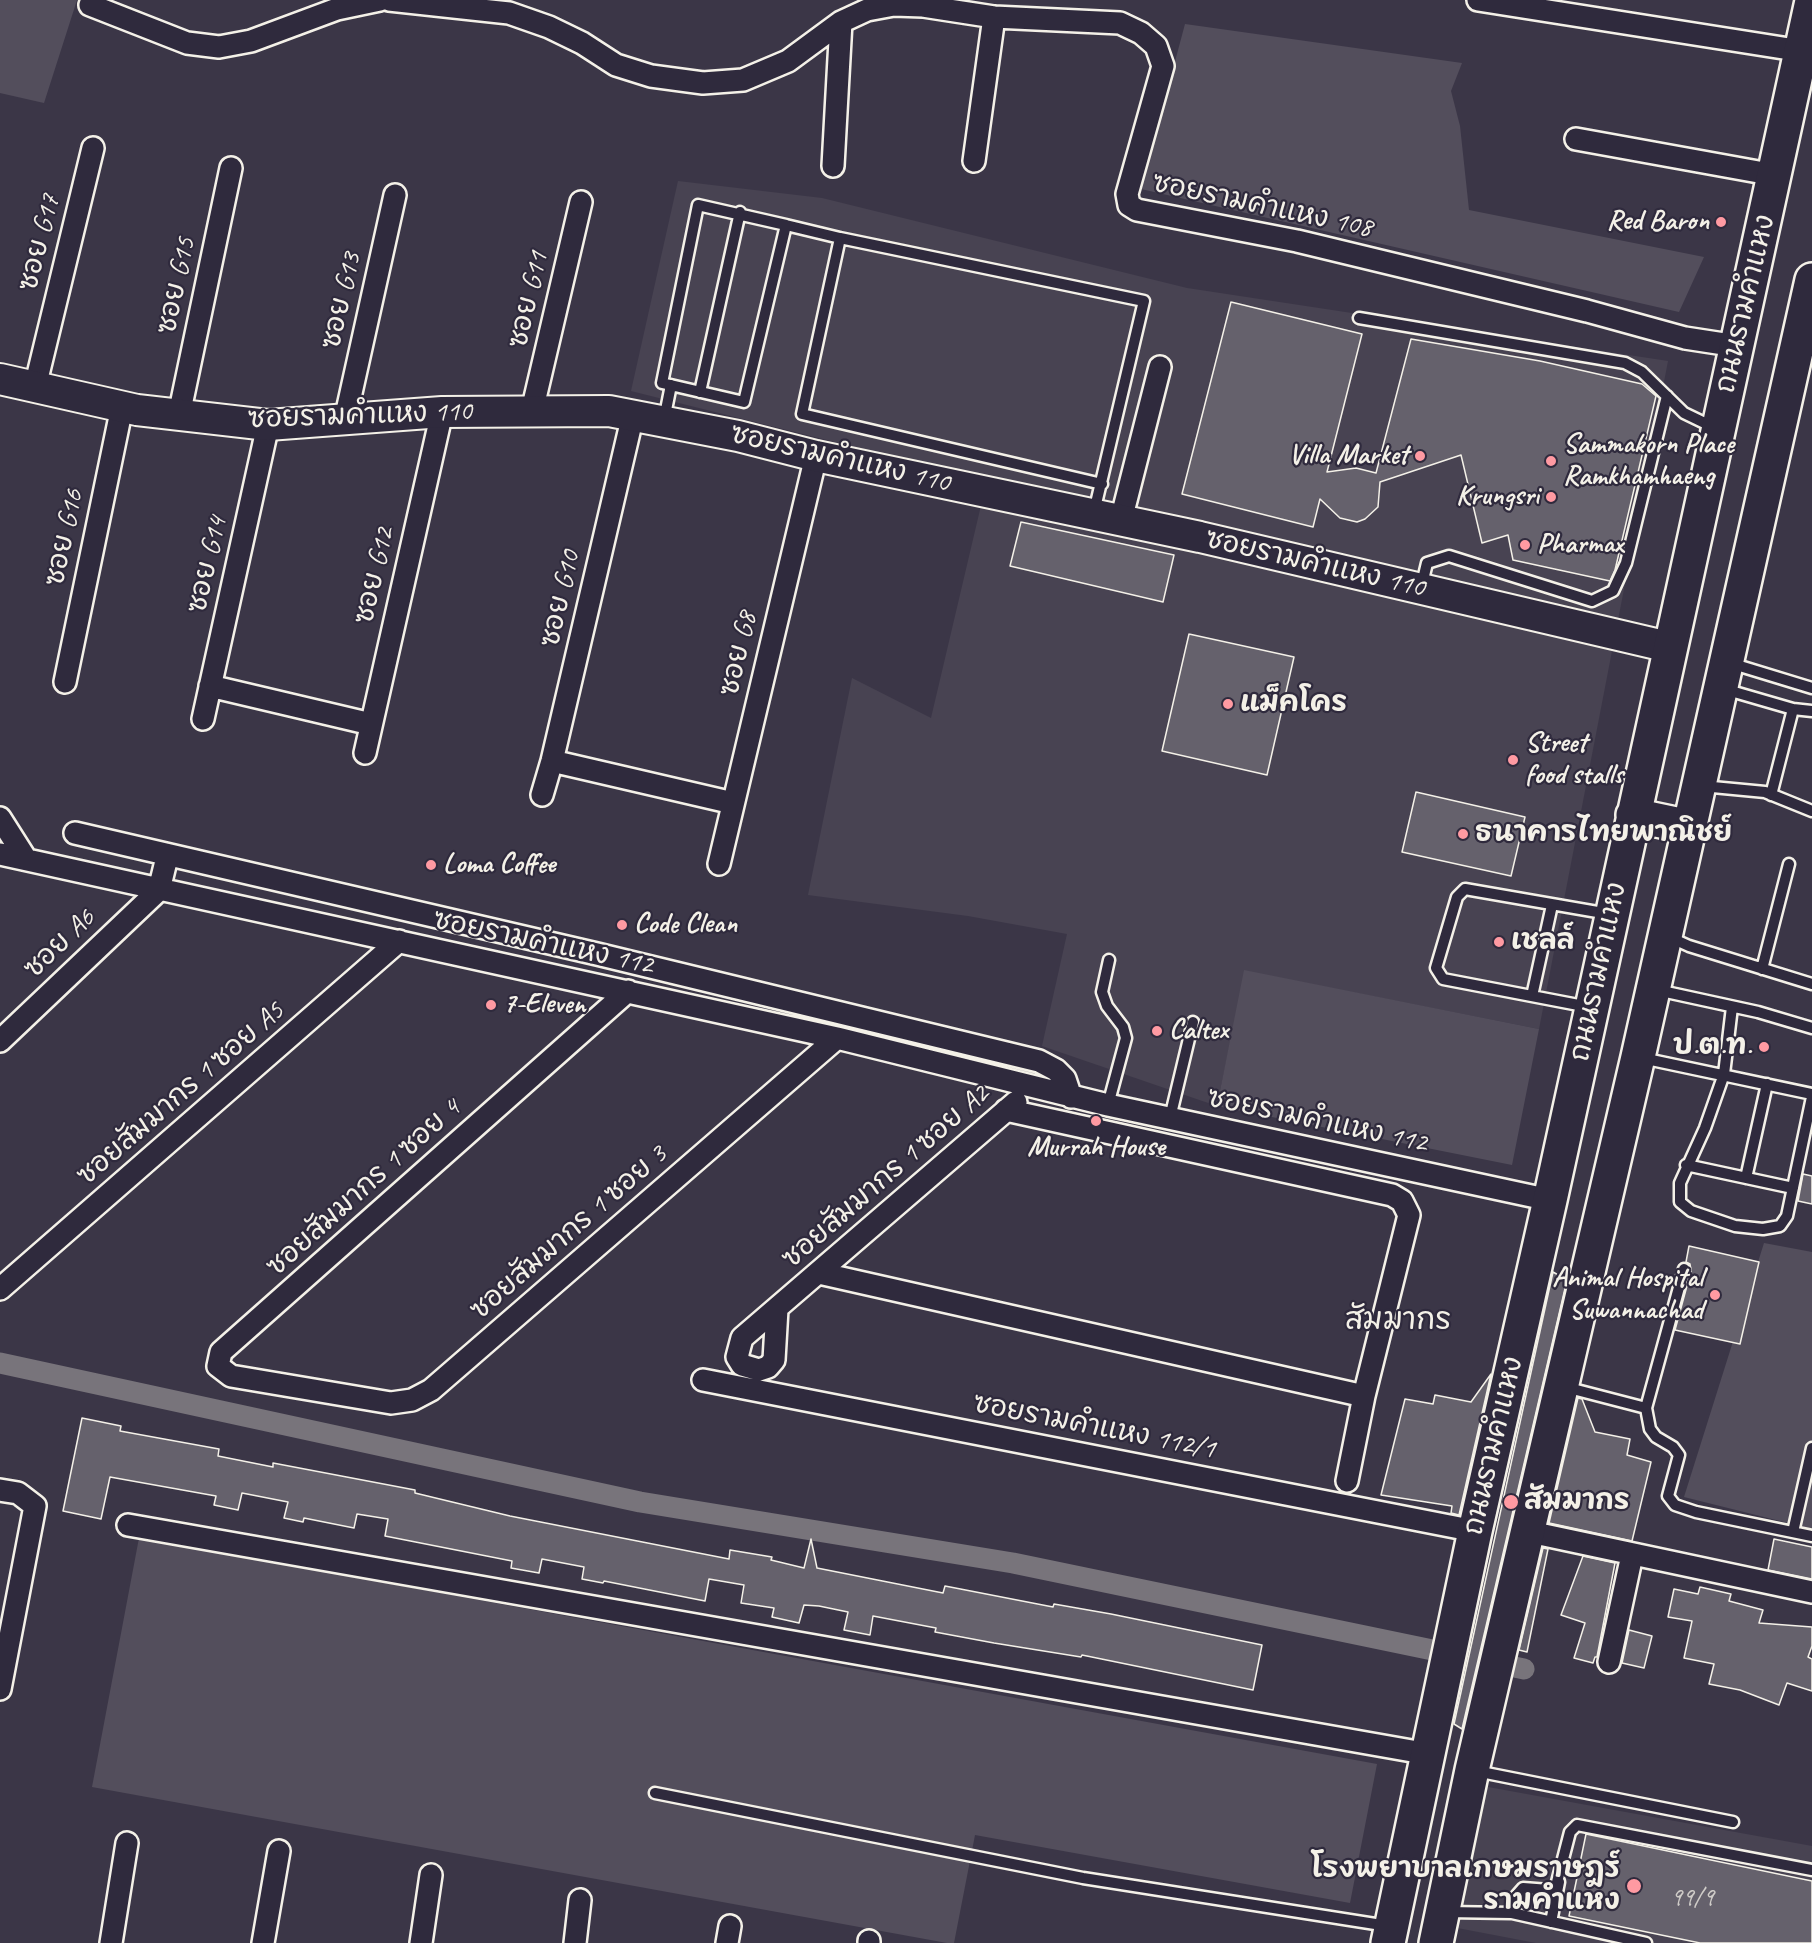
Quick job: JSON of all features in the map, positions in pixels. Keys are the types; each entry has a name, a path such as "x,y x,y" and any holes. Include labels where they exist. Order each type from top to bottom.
{"main road":[{"name":"ถนนรามคำแหง","path":"1389,1935 1475,1531 1550,1200 1812,1"},
{"name":"ถนนรามคำแหง","path":"1439,1927 1472,1770 1530,1532 1700,786 1812,280"},
{"path":"1633,815 1690,827"}],"street":[{"path":"90,5 187,43 219,47 251,40 337,9 380,0"},
{"name":"ซอยรามคำแหง 108","path":"389,0 509,13 574,39 616,65 651,76 703,83 744,80 788,61 841,22 867,10 894,5 922,6 994,17 1120,23 1141,33 1156,45 1163,66 1127,194 1129,205 1137,210 1297,241 1587,311 1685,338 1737,346"},
{"path":"1478,0 1802,51"},
{"path":"974,161 994,17"},
{"path":"833,166 841,22"},
{"path":"1576,139 1775,175"},
{"name":"ซอย G17","path":"35,387 93,148"},
{"name":"ซอย G15","path":"179,415 231,168"},
{"name":"ซอย G13","path":"345,420 395,195"},
{"name":"ซอย G11","path":"532,411 580,202"},
{"path":"1108,517 1160,367"},
{"name":"ซอยรามคำแหง 110","path":"0,379 122,407 268,425 442,412 609,411 738,436 816,456 1108,517 1669,647"},
{"name":"ซอย G16","path":"64,682 122,407"},
{"name":"ซอย G12","path":"365,753 442,412"},
{"name":"ซอย G10","path":"542,795 552,761 633,415"},
{"name":"ซอย G14","path":"203,719 268,425"},
{"name":"ซอย G8","path":"719,864 816,456"},
{"path":"210,686 371,724"},
{"path":"552,761 733,803"},
{"path":"0,818 26,859"},
{"name":"ซอยรามคำแหง 112","path":"75,834 167,857 597,954 1039,1061 1056,1070 1065,1079 1071,1097"},
{"name":"ซอยรามคำแหง 112","path":"0,854 837,1038 1071,1097 1550,1200"},
{"path":"159,890 167,857"},
{"name":"ซอย A6","path":"0,1041 159,890"},
{"name":"ซอยสัมมากร 1 ซอย A5","path":"0,1289 399,941"},
{"path":"592,983 597,954"},
{"name":"ซอยสัมมากร 1 ซอย 4","path":"311,1390 231,1376 218,1366 221,1352 628,991"},
{"path":"877,1048 880,1021"},
{"name":"ซอยสัมมากร 1 ซอย 3","path":"311,1390 391,1403 412,1400 431,1390 837,1038"},
{"name":"ซอยสัมมากร 1 ซอย A2","path":"777,1309 1032,1087"},
{"path":"1006,1110 1392,1195 1402,1201 1409,1215 1364,1396 1347,1482"},
{"path":"819,1273 1364,1396"},
{"name":"ซอยรามคำแหง 112/1","path":"703,1380 1475,1531"},
{"path":"0,1490 18,1493 35,1506 0,1689"},
{"path":"128,1525 1429,1755"},
{"path":"1530,1532 1812,1592"},
{"path":"1609,1662 1632,1555"},
{"path":"111,1943 127,1843"},
{"path":"263,1943 279,1851"},
{"path":"421,1943 431,1875"},
{"path":"575,1943 580,1900"}],"lane":[{"path":"786,225 744,402 662,382 698,205 740,212 840,238 1144,302 1102,484 1108,517"},
{"path":"700,392 740,212"},
{"path":"840,238 802,414 1102,484"},
{"path":"1359,318 1625,363 1642,372 1684,413 1718,430"},
{"path":"663,421 671,385"},
{"path":"1420,590 1427,563 1449,556 1592,601 1613,591 1626,563 1667,396"},
{"path":"1724,675 1812,688"},
{"path":"1724,675 1793,709 1812,711"},
{"path":"1771,795 1793,709"},
{"path":"1700,786 1771,795 1812,811"},
{"path":"1762,969 1789,864"},
{"path":"1592,1008 1443,979 1436,968 1457,897 1465,889 1612,915"},
{"path":"1532,996 1552,905"},
{"path":"1666,936 1812,984"},
{"path":"1108,960 1102,992 1107,1006 1124,1027 1126,1038 1108,1105"},
{"path":"1654,989 1812,1028"},
{"path":"1638,1057 1724,1074 1812,1095 1787,1216 1779,1226 1763,1229 1735,1226 1691,1211 1680,1202 1680,1183 1686,1165 1705,1128 1724,1074 1732,1007"},
{"path":"1170,1118 1193,1022"},
{"path":"1746,1178 1767,1084"},
{"path":"1686,1165 1793,1188"},
{"path":"1683,1269 1646,1408 1650,1429 1656,1437 1673,1448 1679,1455 1668,1496 1675,1505 1812,1536"},
{"path":"1563,1387 1646,1408"},
{"path":"1792,1532 1812,1448"},
{"path":"1472,1770 1733,1822"},
{"path":"655,1793 1083,1878 1389,1935"},
{"path":"1551,1922 1570,1832 1578,1825 1812,1870"},
{"path":"1512,1913 1516,1896 1523,1888 1549,1890 1559,1881"},
{"path":"1439,1927 1512,1913 1646,1943"}],"shaded area":[{"path":"0,0 77,0 44,103 0,93"},
{"path":"1185,24 1462,63 1451,91 1460,126 1469,210 1704,257 1679,312 1141,189"},
{"path":"678,181 822,198 1187,288 1668,361 1539,1029 1245,971 1217,1106 1042,1046 1067,934 968,916 808,895 852,678 931,718 987,480 631,391"},
{"path":"1244,970 1539,1029 1512,1165 1217,1106"},
{"path":"1764,1243 1812,1252 1812,1529 1684,1497"},
{"path":"139,1538 1377,1764 1350,1903 975,1835 954,1943 947,1943 92,1787"},
{"name":"โรงพยาบาลเกษมราษฎร์ รามคำแหง","path":"1477,1785 1812,1846 1812,1943 1536,1943 1447,1926"}],"building":[{"path":"1231,302 1362,334 1327,472 1356,468 1376,473 1411,339 1540,361 1642,384 1656,396 1615,570 1610,581 1513,560 1508,535 1482,543 1461,455 1380,482 1378,507 1365,519 1357,522 1340,518 1320,499 1313,527 1182,494"},
{"path":"1021,522 1174,555 1163,602 1010,566"},
{"name":"แม็คโคร","path":"1189,634 1294,657 1267,775 1162,751"},
{"name":"ธนาคารไทยพาณิชย์","path":"1416,792 1525,817 1511,876 1402,852"},
{"path":"1803,1174 1812,1176 1812,1204 1798,1201"},
{"name":"Animal Hospital Suwannachad","path":"1689,1246 1759,1262 1740,1344 1675,1330 1691,1271 1690,1264 1686,1262"},
{"path":"1553,1272 1567,1280 1462,1729 1454,1724"},
{"path":"1491,1374 1459,1515 1451,1513 1452,1506 1381,1495 1405,1399 1433,1404 1435,1395 1471,1402"},
{"path":"1578,1398 1582,1399 1595,1432 1630,1439 1627,1455 1651,1462 1632,1541 1549,1523"},
{"path":"82,1418 121,1426 120,1431 219,1449 218,1456 273,1467 273,1463 415,1490 415,1493 510,1516 729,1559 730,1550 772,1557 771,1560 804,1568 811,1539 817,1568 943,1593 945,1586 1053,1607 1054,1604 1262,1645 1253,1690 1082,1655 1081,1657 935,1632 936,1628 873,1616 870,1635 844,1630 848,1612 819,1606 804,1605 799,1623 772,1617 774,1608 741,1603 744,1585 709,1579 705,1601 604,1581 603,1583 582,1579 584,1567 542,1559 539,1573 511,1568 512,1561 385,1536 388,1519 357,1514 354,1528 304,1518 303,1522 284,1518 288,1502 242,1493 238,1510 214,1505 216,1496 110,1477 101,1519 63,1511"},
{"path":"1774,1539 1812,1547 1812,1579 1768,1570"},
{"path":"1543,1548 1548,1549 1527,1652 1519,1650"},
{"path":"1583,1556 1615,1563 1597,1657 1593,1663 1574,1658 1585,1623 1561,1615"},
{"path":"1700,1587 1731,1594 1729,1601 1763,1610 1759,1623 1812,1627 1812,1646 1808,1657 1812,1659 1812,1691 1787,1683 1779,1705 1740,1690 1709,1684 1714,1664 1684,1658 1692,1621 1668,1617 1674,1589 1698,1594"},
{"path":"1629,1630 1652,1636 1644,1668 1622,1663"},
{"path":"1586,1834 1812,1881 1812,1943 1700,1943 1569,1916"}],"waterway":[{"path":"0,1363 640,1502 1013,1563 1524,1669"}],"place":[{"name":"Red Baron","path":"1721,222"},
{"name":"Villa Market","path":"1420,456"},
{"name":"Sammakorn Place Ramkhamhaeng","path":"1551,461"},
{"name":"Krungsri","path":"1551,497"},
{"name":"Pharmax","path":"1525,545"},
{"name":"แม็คโคร","path":"1228,704"},
{"name":"Street food stalls","path":"1513,760"},
{"name":"ธนาคารไทยพาณิชย์","path":"1463,834"},
{"name":"Loma Coffee","path":"431,865"},
{"name":"Code Clean","path":"622,925"},
{"name":"เชลล์","path":"1499,942"},
{"name":"7-Eleven","path":"491,1005"},
{"name":"Caltex","path":"1157,1031"},
{"name":"ป.ต.ท.","path":"1764,1047"},
{"name":"Murrah House","path":"1096,1121"},
{"name":"Animal Hospital Suwannachad","path":"1715,1295"},
{"name":"สัมมากร","path":"1511,1502"},
{"name":"โรงพยาบาลเกษมราษฎร์ รามคำแหง","path":"1634,1886"}],"district":[{"name":"สัมมากร","path":"1398,1321"}]}
